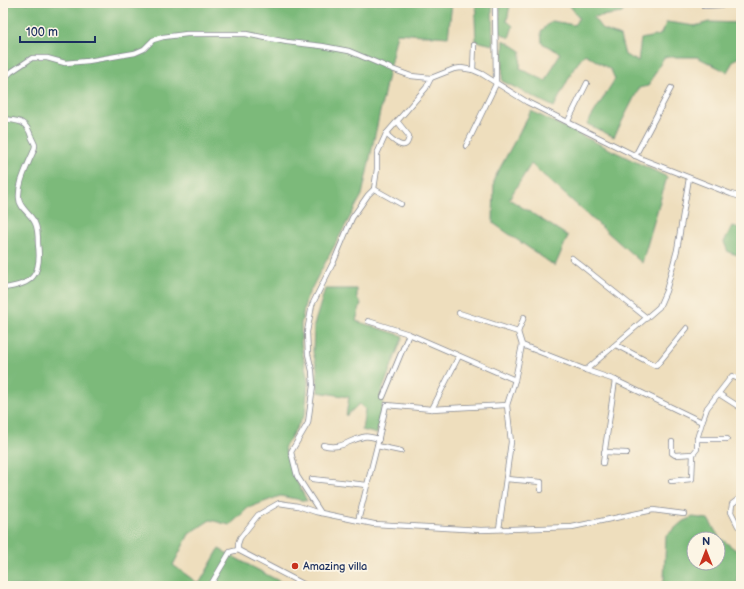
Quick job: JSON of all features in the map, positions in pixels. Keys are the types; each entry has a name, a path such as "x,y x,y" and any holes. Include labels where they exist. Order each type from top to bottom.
{"street":[{"path":"466,146 496,84 495,3"},
{"path":"704,6 724,5 725,3"},
{"path":"3,80 11,72 32,58 47,58 65,63 88,62 112,56 136,53 144,49 153,40 162,37 187,34 246,34 287,42 349,51 411,76 431,78 454,69 461,68 473,70 482,74 527,102 568,121 635,156 741,197"},
{"path":"473,70 474,44"},
{"path":"320,513 297,476 291,452 308,423 313,385 306,332 312,305 334,261 352,218 374,189 377,169 377,154 386,134 426,88 431,78"},
{"path":"568,121 587,83"},
{"path":"635,156 671,88"},
{"path":"3,119 19,121 27,126 35,144 19,191 19,200 36,225 39,246 39,266 33,277 26,283 3,288"},
{"path":"386,134 399,145 403,146 409,141 409,136 397,121"},
{"path":"586,370 659,307 666,291 677,250 689,178"},
{"path":"374,189 401,204"},
{"path":"572,258 647,318"},
{"path":"459,313 518,332"},
{"path":"499,529 511,442 507,405 516,380 522,345 518,332 524,317"},
{"path":"368,321 409,334 516,380"},
{"path":"616,345 656,366 687,328"},
{"path":"383,396 409,334"},
{"path":"522,345 615,380 702,422"},
{"path":"432,409 459,356"},
{"path":"672,482 692,479 693,454 697,449 697,439 707,408 732,376 741,380"},
{"path":"603,463 615,380"},
{"path":"718,394 741,408"},
{"path":"358,521 386,405 432,409 507,405"},
{"path":"322,445 331,447 345,445 364,436 379,439"},
{"path":"697,439 727,439"},
{"path":"672,442 672,453 675,455 693,454"},
{"path":"377,446 401,451"},
{"path":"604,452 627,453"},
{"path":"312,479 367,485"},
{"path":"506,479 541,482 541,490"},
{"path":"741,497 732,504 731,512 738,526 741,527"},
{"path":"238,550 240,538 258,515 279,503 374,524 481,530 572,527 653,510 684,514"},
{"path":"210,586 230,552 238,550 307,586"}],"green space":[{"path":"3,3 452,3 448,37 397,33 362,195 306,299 301,323 301,344 308,382 305,414 284,448 295,478 307,501 280,496 248,508 230,525 210,520 189,534 173,565 199,584 219,549 288,586 3,586"},
{"path":"475,3 492,3 493,45 476,41 475,17 477,12"},
{"path":"500,3 554,3 510,5 507,21 513,26 509,38 499,32"},
{"path":"568,3 627,3 622,13 593,17 602,29 620,36 625,55 638,61 641,39 660,35 667,22 695,26 709,22 741,23 741,56 734,60 727,72 697,57 664,57 648,86 639,88 614,137 587,124 615,79 611,70 585,54 574,68 554,107 502,81 504,40 521,51 520,69 546,81 560,53 542,43 541,31 552,21 574,25 579,18"},
{"path":"531,111 667,177 642,263 531,164 509,199 568,236 555,266 493,223 494,179"},
{"path":"732,226 740,228 741,226 741,256 728,252 724,242"},
{"path":"325,289 357,289 357,298 361,303 356,321 403,336 380,396 383,402 377,434 362,430 365,409 359,404 346,416 349,397 318,392 317,368 313,352 314,325"},
{"path":"693,517 708,519 715,531 686,531 686,571 726,571 726,542 741,554 741,571 738,572 737,586 659,586 664,580 666,536 682,522"}],"place":[{"name":"Amazing villa","path":"295,566"}]}
